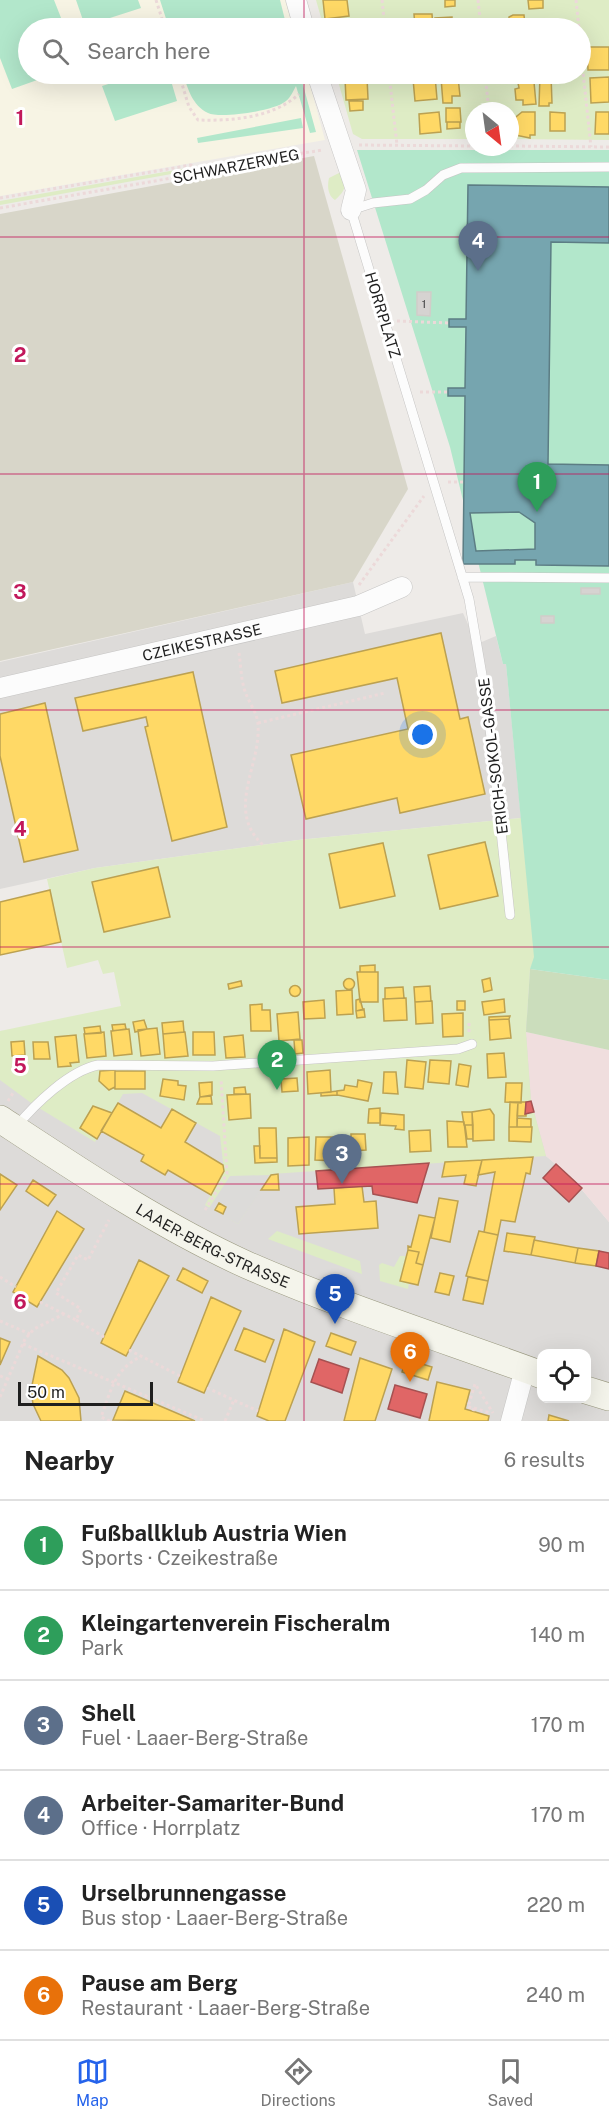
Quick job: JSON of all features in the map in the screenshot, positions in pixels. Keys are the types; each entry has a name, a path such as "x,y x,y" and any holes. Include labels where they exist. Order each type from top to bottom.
{"main road":[{"name":"LAAER-BERG-STRASSE","path":"7,1124 125,1199 245,1264 305,1289 533,1372"},
{"path":"591,1392 609,1397"}],"street":[{"path":"296,0 301,18"},
{"name":"HORRPLATZ","path":"320,84 356,190 351,210"},
{"name":"CZEIKESTRASSE","path":"0,688 358,606 402,587"},
{"path":"511,1421 533,1372"}],"lane":[{"path":"351,210 374,203 410,199 426,190 443,175 461,168 609,167"},
{"name":"HORRPLATZ","path":"351,210 469,598"},
{"path":"462,577 609,578"},
{"name":"ERICH-SOKOL-GASSE","path":"469,598 488,710 510,915"},
{"path":"7,1124 85,1068 98,1065 220,1065 458,1049 472,1044"}],"path":[{"path":"156,0 162,18"},
{"path":"382,0 384,18"},
{"path":"478,0 480,18"},
{"path":"576,0 578,18"},
{"path":"182,84 189,107 198,120 226,121 273,111 287,105 299,94"},
{"path":"390,84 397,145"},
{"path":"486,84 488,102"},
{"path":"584,84 591,147"},
{"name":"SCHWARZERWEG","path":"0,208 189,175 198,170 342,147 465,146"},
{"path":"519,146 609,147"},
{"path":"0,198 190,165 198,170"},
{"path":"384,321 449,323"},
{"path":"406,392 448,392"},
{"path":"358,606 357,587 433,483"},
{"path":"236,634 245,692 258,723 256,748 245,795 245,811 248,823 263,844"},
{"path":"258,723 385,693"},
{"path":"205,1210 227,1174 220,1065"},
{"path":"76,1320 81,1309 56,1293 78,1255 88,1260 110,1220"},
{"path":"0,1277 16,1287"},
{"path":"40,1302 104,1337"},
{"path":"0,1397 23,1344 30,1334 64,1314"},
{"path":"0,1321 30,1334"},
{"path":"23,1344 205,1421"},
{"path":"129,1350 180,1376"},
{"path":"110,1421 101,1417 114,1383 121,1369 140,1357"},
{"path":"0,1376 8,1379"},
{"path":"475,1384 491,1413 474,1410 468,1407 475,1384"},
{"path":"207,1388 258,1411"},
{"path":"225,1421 234,1400"}],"shaded area":[{"path":"0,0 286,0 291,18 18,18 18,84 310,84 325,140 0,196"},
{"path":"314,156 408,489 353,582 0,661 0,214"},
{"path":"353,582 365,634 463,613 477,644 496,636 503,664 506,664 521,818 298,840 95,868 0,889 0,662"},
{"path":"529,1017 526,1032 546,1156 572,1178 609,1222 609,1421 0,1421 0,1031"},
{"path":"526,1032 609,1050 609,1222 572,1178 546,1156 531,1101"},
{"path":"271,1175 238,1224 209,1208 230,1176"}],"green space":[{"path":"0,0 54,0 61,18 18,18 18,84 26,84 12,89 0,58"},
{"path":"76,0 138,0 141,8 110,18 82,18"},
{"path":"160,0 280,0 284,18 166,18"},
{"path":"316,0 609,0 609,140 519,139 519,102 465,102 465,139 362,139 353,134 339,84 591,84 591,18 321,18"},
{"path":"108,84 172,84 177,101 115,121 102,86"},
{"path":"187,84 303,84 316,132 310,133 296,86 291,96 280,105 260,111 224,115 214,115 203,110 194,101"},
{"path":"301,118 303,128 198,143 197,138"},
{"path":"357,150 465,150 465,156 519,156 519,150 609,150 609,980 530,969 534,957 506,664 503,664 450,447"},
{"path":"187,168 188,171 0,205 0,201"},
{"path":"343,171 344,188 335,200 329,190 329,178"},
{"path":"521,818 535,958 530,969 526,1032 531,1101 546,1156 271,1174 238,1224 205,1205 224,1171 220,1136 142,1093 123,1094 95,1142 34,1105 0,1080 0,1031 121,1006 114,972 103,974 98,960 67,968 47,879 95,868 298,840"},
{"path":"530,969 609,980 609,1050 526,1032"},
{"path":"277,1231 360,1261 362,1274 268,1239"},
{"path":"400,1256 406,1256 400,1281 409,1283 408,1289 380,1281 379,1265 382,1263 394,1267"}],"building: Homes":[{"path":"323,0 347,0 349,16 325,18"},
{"path":"445,0 455,0 455,6 445,7"},
{"path":"528,0 543,0 543,8 529,9"},
{"path":"414,14 432,14 432,18 414,18"},
{"path":"524,15 524,18 509,18"},
{"path":"591,47 609,47 609,70 591,70"},
{"path":"609,77 609,102 591,103 591,78"},
{"path":"345,84 367,84 368,99 346,100"},
{"path":"413,84 436,84 437,99 415,101"},
{"path":"441,84 459,84 460,96 452,96 452,103 443,103"},
{"path":"518,84 534,84 536,104 523,105 523,100 516,100 515,89 519,88"},
{"path":"540,84 551,84 552,103 549,103 549,106 539,106"},
{"path":"349,101 363,101 363,110 350,111"},
{"path":"446,108 460,108 461,122 446,122"},
{"path":"439,112 441,132 420,134 419,114"},
{"path":"522,112 535,112 535,135 530,135 530,138 519,136 519,114"},
{"path":"550,112 565,113 565,131 550,131"},
{"path":"596,112 609,112 609,134 595,134"},
{"path":"447,122 460,122 460,128 447,129"},
{"path":"441,633 460,719 468,717 485,794 400,813 397,798 306,819 291,755 408,729 397,678 282,703 275,671"},
{"path":"193,672 227,827 172,841 145,727 148,726 146,717 83,731 75,698"},
{"path":"45,703 78,850 24,862 0,756 0,714"},
{"path":"485,842 498,896 440,909 428,855"},
{"path":"383,843 395,896 340,908 329,854"},
{"path":"158,867 170,917 104,932 92,882"},
{"path":"50,890 61,942 0,955 0,902"},
{"path":"375,965 375,972 360,972 360,966"},
{"path":"357,972 378,972 378,1002 360,1002"},
{"path":"490,978 492,990 484,992 482,980"},
{"path":"349,979 353,980 353,988 349,989 345,988 344,984 345,980"},
{"path":"241,981 242,986 229,989 228,984"},
{"path":"295,985 301,991 295,997 289,991"},
{"path":"430,986 431,1001 415,1002 414,987"},
{"path":"403,987 404,998 385,999 385,988"},
{"path":"352,990 353,1014 337,1015 336,991"},
{"path":"406,998 407,1020 384,1021 383,999"},
{"path":"360,999 363,1010 356,1011 356,1000"},
{"path":"504,999 505,1012 484,1015 482,1002"},
{"path":"324,1000 325,1018 304,1019 303,1002"},
{"path":"432,1001 433,1023 416,1024 415,1002"},
{"path":"457,1001 465,1001 465,1010 457,1010"},
{"path":"262,1004 262,1010 270,1010 271,1031 251,1031 250,1005"},
{"path":"364,1009 365,1017 357,1018 356,1011"},
{"path":"298,1012 300,1039 279,1041 277,1014"},
{"path":"463,1013 463,1036 443,1037 442,1014"},
{"path":"510,1016 509,1019 489,1020 489,1017"},
{"path":"509,1019 511,1038 490,1040 489,1020"},
{"path":"144,1020 147,1029 135,1032 133,1022"},
{"path":"183,1021 184,1032 163,1034 162,1023"},
{"path":"125,1024 126,1029 113,1031 112,1025"},
{"path":"100,1026 101,1033 85,1034 84,1028"},
{"path":"157,1028 160,1054 141,1056 138,1030"},
{"path":"129,1029 132,1054 114,1056 111,1031"},
{"path":"104,1032 106,1056 87,1058 84,1034"},
{"path":"185,1032 188,1056 165,1058 163,1034"},
{"path":"193,1032 214,1032 215,1055 193,1055"},
{"path":"76,1035 79,1062 70,1063 71,1066 58,1067 55,1037"},
{"path":"243,1035 245,1057 226,1058 224,1037"},
{"path":"294,1040 302,1040 303,1053 295,1054"},
{"path":"24,1041 25,1055 12,1056 11,1042"},
{"path":"33,1042 48,1042 50,1059 34,1059"},
{"path":"504,1053 506,1077 488,1078 487,1054"},
{"path":"407,1060 426,1062 423,1089 405,1087"},
{"path":"430,1060 451,1061 449,1084 428,1082"},
{"path":"459,1064 471,1066 468,1087 456,1085"},
{"path":"115,1070 115,1087 109,1090 99,1081 100,1071"},
{"path":"330,1070 331,1092 308,1094 307,1072"},
{"path":"115,1071 145,1071 145,1089 115,1089"},
{"path":"384,1072 396,1072 398,1094 383,1093"},
{"path":"297,1078 298,1091 282,1092 281,1079"},
{"path":"163,1079 178,1081 178,1085 186,1086 184,1100 160,1096"},
{"path":"358,1080 372,1083 368,1101 337,1095 337,1091 344,1090 345,1085 357,1087"},
{"path":"212,1082 212,1095 200,1097 199,1083"},
{"path":"506,1083 522,1083 521,1103 505,1102"},
{"path":"245,1087 246,1094 234,1094 234,1088"},
{"path":"337,1091 337,1095 321,1096 321,1093"},
{"path":"250,1094 251,1118 229,1120 227,1095"},
{"path":"211,1096 212,1104 197,1104 200,1097"},
{"path":"510,1102 518,1102 517,1127 509,1127"},
{"path":"518,1102 526,1102 526,1116 517,1116"},
{"path":"118,1103 161,1128 172,1109 196,1123 185,1142 223,1165 224,1171 211,1195 168,1170 165,1175 141,1161 144,1155 101,1131"},
{"path":"93,1106 112,1113 97,1139 80,1128"},
{"path":"380,1108 380,1123 368,1123 369,1109"},
{"path":"490,1109 494,1115 494,1140 473,1141 472,1112"},
{"path":"462,1112 472,1112 473,1125 464,1125"},
{"path":"381,1113 404,1115 404,1130 395,1129 396,1126 380,1125"},
{"path":"517,1118 531,1119 531,1127 517,1127"},
{"path":"447,1121 464,1122 467,1147 448,1147"},
{"path":"465,1125 473,1125 473,1139 467,1139"},
{"path":"509,1127 532,1127 531,1142 509,1141"},
{"path":"259,1128 276,1128 277,1158 260,1158"},
{"path":"430,1130 431,1151 410,1152 409,1131"},
{"path":"351,1134 365,1134 366,1150 351,1151"},
{"path":"309,1137 309,1165 288,1166 288,1138"},
{"path":"316,1137 337,1137 336,1161 315,1160"},
{"path":"254,1146 260,1146 260,1158 277,1158 277,1162 255,1163"},
{"path":"533,1157 530,1174 526,1173 515,1222 501,1220 498,1235 484,1232 495,1172 478,1175 482,1160"},
{"path":"482,1160 476,1186 464,1184 466,1175 442,1177 445,1162"},
{"path":"0,1174 17,1185 0,1210"},
{"path":"278,1174 279,1190 261,1190 271,1175"},
{"path":"33,1180 56,1195 48,1206 26,1191"},
{"path":"362,1186 364,1202 376,1201 378,1228 299,1234 296,1207 335,1204 334,1188"},
{"path":"439,1198 458,1201 450,1242 431,1238"},
{"path":"219,1203 226,1207 223,1214 215,1210"},
{"path":"57,1211 84,1229 37,1307 13,1292"},
{"path":"419,1215 435,1218 423,1265 416,1263 419,1252 408,1250 408,1246 411,1247"},
{"path":"479,1231 498,1235 488,1281 466,1276"},
{"path":"507,1233 535,1237 531,1255 504,1251"},
{"path":"534,1240 578,1248 575,1263 531,1255"},
{"path":"578,1248 599,1251 596,1266 575,1263"},
{"path":"408,1250 419,1252 416,1263 423,1265 418,1285 400,1281"},
{"path":"139,1260 169,1276 126,1356 101,1343"},
{"path":"183,1268 208,1281 202,1293 177,1280"},
{"path":"440,1273 454,1276 449,1295 435,1292"},
{"path":"468,1277 488,1281 483,1304 463,1300"},
{"path":"211,1297 241,1311 204,1393 178,1382"},
{"path":"244,1328 274,1340 265,1362 235,1350"},
{"path":"284,1329 315,1342 285,1421 269,1421 257,1416"},
{"path":"331,1333 356,1342 351,1355 326,1346"},
{"path":"0,1338 10,1342 0,1365"},
{"path":"38,1356 62,1370 69,1378 79,1398 81,1421 41,1421 33,1404 31,1390"},
{"path":"360,1358 392,1369 375,1421 344,1421"},
{"path":"406,1359 432,1367 428,1380 402,1372"},
{"path":"437,1382 470,1390 465,1409 489,1416 488,1421 429,1421"},
{"path":"125,1391 195,1421 113,1420"},
{"path":"549,1415 569,1421 548,1421"}],"building: Shops":[{"path":"531,1101 534,1112 525,1114 526,1102"},
{"path":"429,1163 417,1203 373,1194 372,1186 318,1189 316,1171"},
{"path":"556,1164 582,1188 569,1202 543,1178"},
{"path":"599,1251 609,1253 609,1269 596,1266"},
{"path":"319,1359 349,1369 342,1393 311,1382"},
{"path":"395,1385 427,1394 420,1418 388,1409"}],"building: Public":[{"path":"468,185 609,187 609,243 551,242 548,464 609,465 609,566 536,565 536,560 515,560 515,564 463,564 465,396 448,396 448,388 465,388 466,327 449,327 449,319 466,319","holes":["519,512 535,523 535,549 476,551 470,513"]}],"building: Other":[{"path":"417,292 431,292 430,316 417,315"},
{"path":"581,588 600,588 600,594 581,594"},
{"path":"541,616 554,616 554,623 541,623"}],"place":[{"name":"Arbeiter-Samariter-Bund","path":"478,271"},
{"name":"Fußballklub Austria Wien","path":"537,512"},
{"name":"Kleingartenverein Fischeralm","path":"277,1090"},
{"name":"Shell","path":"342,1184"},
{"name":"Urselbrunnengasse","path":"335,1324"},
{"name":"Pause am Berg","path":"410,1382"}]}
